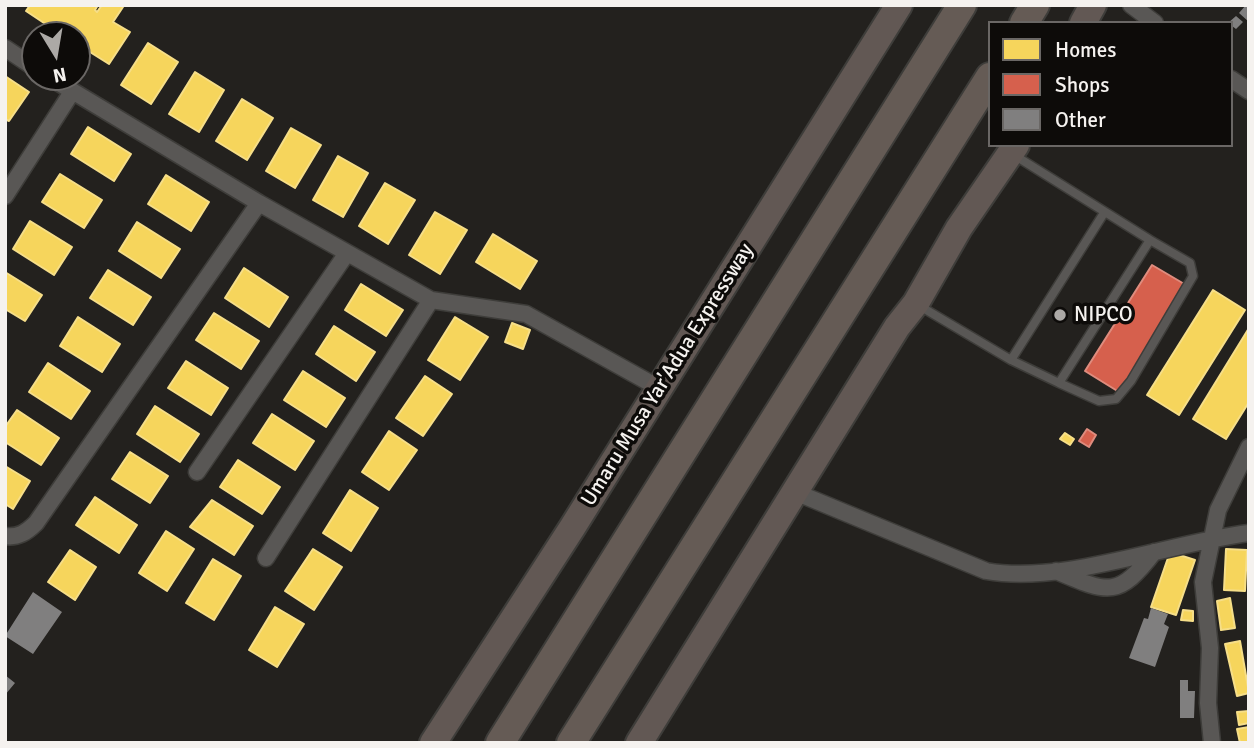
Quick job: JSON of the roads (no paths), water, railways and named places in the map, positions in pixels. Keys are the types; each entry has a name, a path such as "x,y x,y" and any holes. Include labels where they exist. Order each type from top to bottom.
{"highway":[{"name":"Umaru Musa Yar'Adua Expressway","path":"433,743 899,5"},
{"path":"500,743 962,5"},
{"path":"1025,21 1035,5"},
{"path":"1084,21 1093,5"},
{"path":"571,743 988,80"},
{"path":"639,743 714,618 897,327 916,303 959,228 1014,150"}],"street":[{"path":"1131,5 1152,21"},
{"path":"5,48 21,59"},
{"path":"1233,80 1249,91"},
{"path":"5,196 72,92 259,203 431,300 526,314 659,388"},
{"path":"5,536 15,537 36,523 259,203"},
{"path":"197,472 347,253"},
{"path":"266,558 431,300"},
{"path":"1208,741 1210,648 1203,582 1218,510 1249,447"},
{"path":"795,492 986,571 1013,576 1056,571 1154,552 1214,536 1249,533"},
{"path":"1056,571 1079,581 1114,589 1124,586 1137,575 1154,552"}],"lane":[{"path":"916,303 1011,360 1099,401 1116,399 1131,381 1193,276 1189,264 1104,213 1014,150"},
{"path":"1011,360 1104,213"},
{"path":"1059,383 1150,240"}],"place":[{"name":"NIPCO","path":"1060,315"}]}
